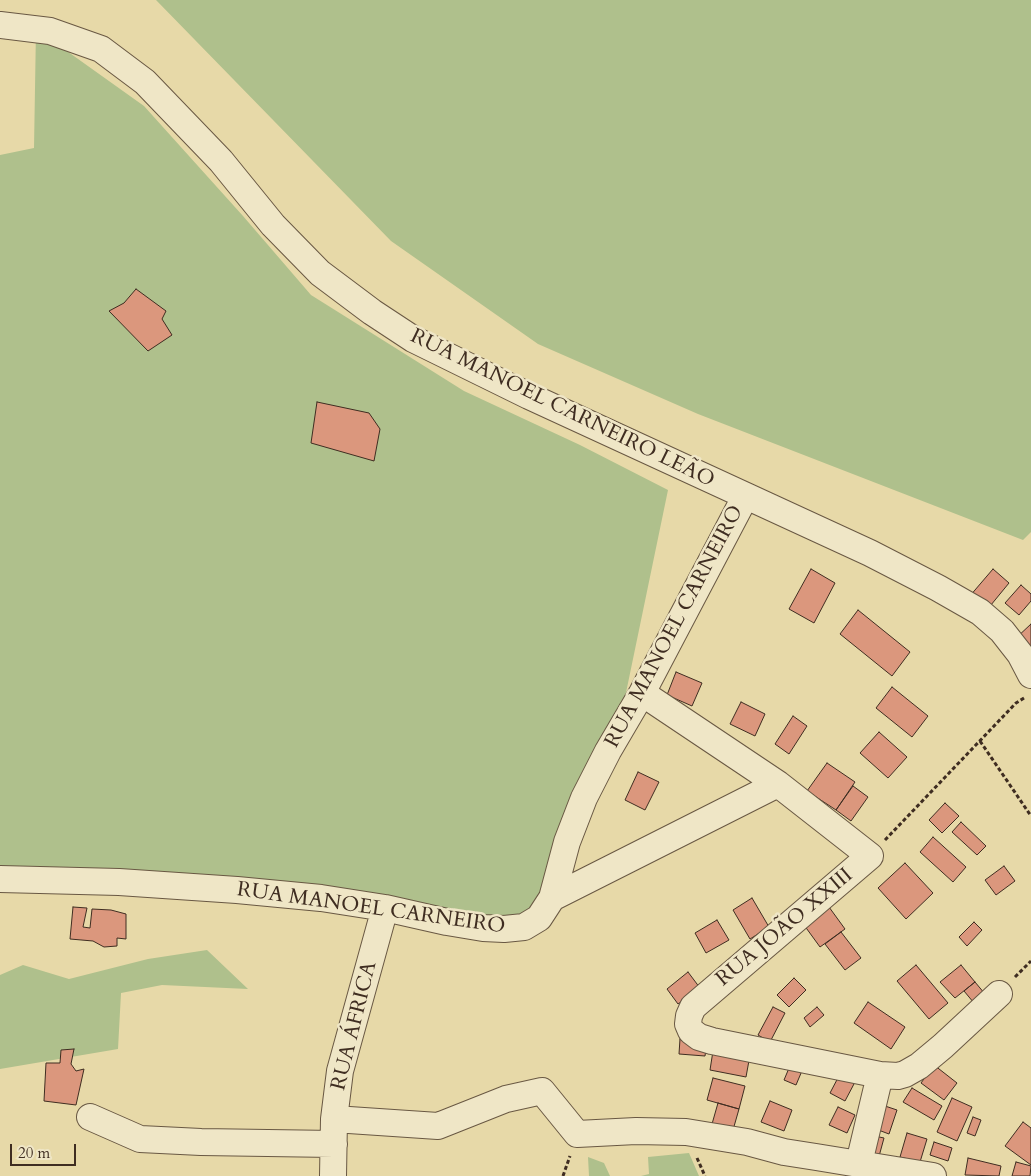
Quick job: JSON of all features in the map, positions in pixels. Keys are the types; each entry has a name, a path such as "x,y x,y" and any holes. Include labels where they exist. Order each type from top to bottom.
{"street":[{"name":"RUA MANOEL CARNEIRO LEÃO","path":"0,25 50,31 101,49 145,82 221,161 273,225 320,273 372,312 413,339 464,366 870,553 980,612 1002,631 1020,654 1031,675"},
{"name":"RUA MANOEL CARNEIRO","path":"0,879 120,882 237,890 321,898 385,908 483,928 504,929 524,927 539,918 552,898 566,842 584,798 608,751 642,693 745,497"},
{"path":"642,693 778,784 870,856"},
{"path":"552,898 778,784"},
{"name":"RUA JOÃO XXIII","path":"870,856 693,1007 688,1024 691,1031 699,1037 712,1041 880,1075"},
{"name":"RUA ÁFRICA","path":"333,1176 334,1131 340,1072 385,908"},
{"path":"859,1163 880,1075 898,1076 919,1066 999,994"},
{"path":"90,1117 140,1139 201,1142 334,1131 438,1126 506,1099 542,1091 577,1134 636,1131 686,1132 747,1142 784,1152 929,1176"}],"path":[{"name":"RUA JOÃO XXIII","path":"870,856 1016,703 1031,694"},
{"path":"980,741 1031,816"}],"green space":[{"path":"156,0 1031,0 1031,532 1023,540 698,414 538,344 391,241"},
{"path":"36,29 144,106 311,295 464,391 580,445 668,490 622,712 543,889 524,927 0,871 0,155 34,148"},
{"path":"207,950 248,989 162,985 121,993 118,1049 0,1069 0,975 23,965 69,979 148,959"},
{"path":"689,1153 699,1176 641,1176 649,1174 648,1157"},
{"path":"588,1157 604,1163 610,1176 589,1176"}],"building":[{"path":"136,289 166,311 162,319 172,335 148,351 109,311 124,303"},
{"path":"317,402 369,413 380,429 374,461 311,443"},
{"path":"811,569 835,583 814,623 789,609"},
{"path":"993,569 1009,583 986,611 969,597"},
{"path":"1021,585 1031,594 1031,601 1019,615 1005,603"},
{"path":"858,610 910,652 892,676 840,634"},
{"path":"1031,624 1031,654 1015,639"},
{"path":"676,672 702,683 692,706 667,695"},
{"path":"892,687 928,716 912,737 876,708"},
{"path":"741,702 765,714 755,736 730,724"},
{"path":"793,716 807,726 789,754 775,744"},
{"path":"879,732 907,757 888,778 860,753"},
{"path":"827,763 855,782 836,810 807,791"},
{"path":"638,772 659,782 645,810 625,800"},
{"path":"853,786 868,797 851,821 836,810"},
{"path":"945,803 959,816 942,833 929,820"},
{"path":"961,822 986,846 977,855 952,832"},
{"path":"933,837 966,867 953,882 920,852"},
{"path":"905,863 933,893 906,919 878,888"},
{"path":"1004,866 1015,881 996,895 985,880"},
{"path":"752,898 769,927 750,939 733,910"},
{"path":"73,907 87,908 83,927 90,928 92,909 111,910 126,914 126,939 117,938 117,946 104,947 93,941 70,939"},
{"path":"829,907 845,929 820,947 804,925"},
{"path":"717,920 729,940 706,953 695,933"},
{"path":"974,922 982,930 967,946 959,937"},
{"path":"841,932 861,958 845,970 825,944"},
{"path":"916,965 948,1003 929,1019 897,981"},
{"path":"961,965 975,982 955,998 940,982"},
{"path":"688,972 700,988 678,1004 667,989"},
{"path":"794,978 806,990 789,1007 777,995"},
{"path":"975,982 985,994 974,1003 964,991"},
{"path":"868,1002 905,1027 891,1049 854,1023"},
{"path":"773,1007 785,1013 770,1042 758,1035"},
{"path":"817,1007 824,1015 810,1027 804,1018"},
{"path":"680,1039 707,1042 705,1056 679,1054"},
{"path":"74,1049 71,1064 76,1071 84,1069 76,1105 44,1101 46,1063 60,1063 61,1050"},
{"path":"713,1051 750,1055 746,1077 710,1070"},
{"path":"792,1061 804,1066 796,1085 784,1080"},
{"path":"934,1065 957,1083 944,1100 921,1083"},
{"path":"840,1074 855,1082 845,1101 830,1093"},
{"path":"713,1078 745,1086 739,1109 707,1100"},
{"path":"912,1088 942,1106 934,1120 903,1102"},
{"path":"952,1098 972,1107 957,1141 937,1132"},
{"path":"770,1101 792,1110 784,1131 761,1122"},
{"path":"718,1103 739,1109 733,1130 712,1124"},
{"path":"882,1105 897,1110 889,1134 873,1128"},
{"path":"838,1107 855,1115 847,1133 829,1125"},
{"path":"973,1117 981,1120 975,1136 967,1133"},
{"path":"1023,1122 1031,1128 1031,1165 1005,1146"},
{"path":"907,1133 927,1139 920,1162 900,1157"},
{"path":"870,1135 884,1138 878,1160 865,1157"},
{"path":"934,1142 952,1148 948,1161 930,1155"},
{"path":"968,1158 1001,1166 999,1176 965,1175"},
{"path":"1016,1162 1031,1166 1030,1176 1012,1176"}]}
